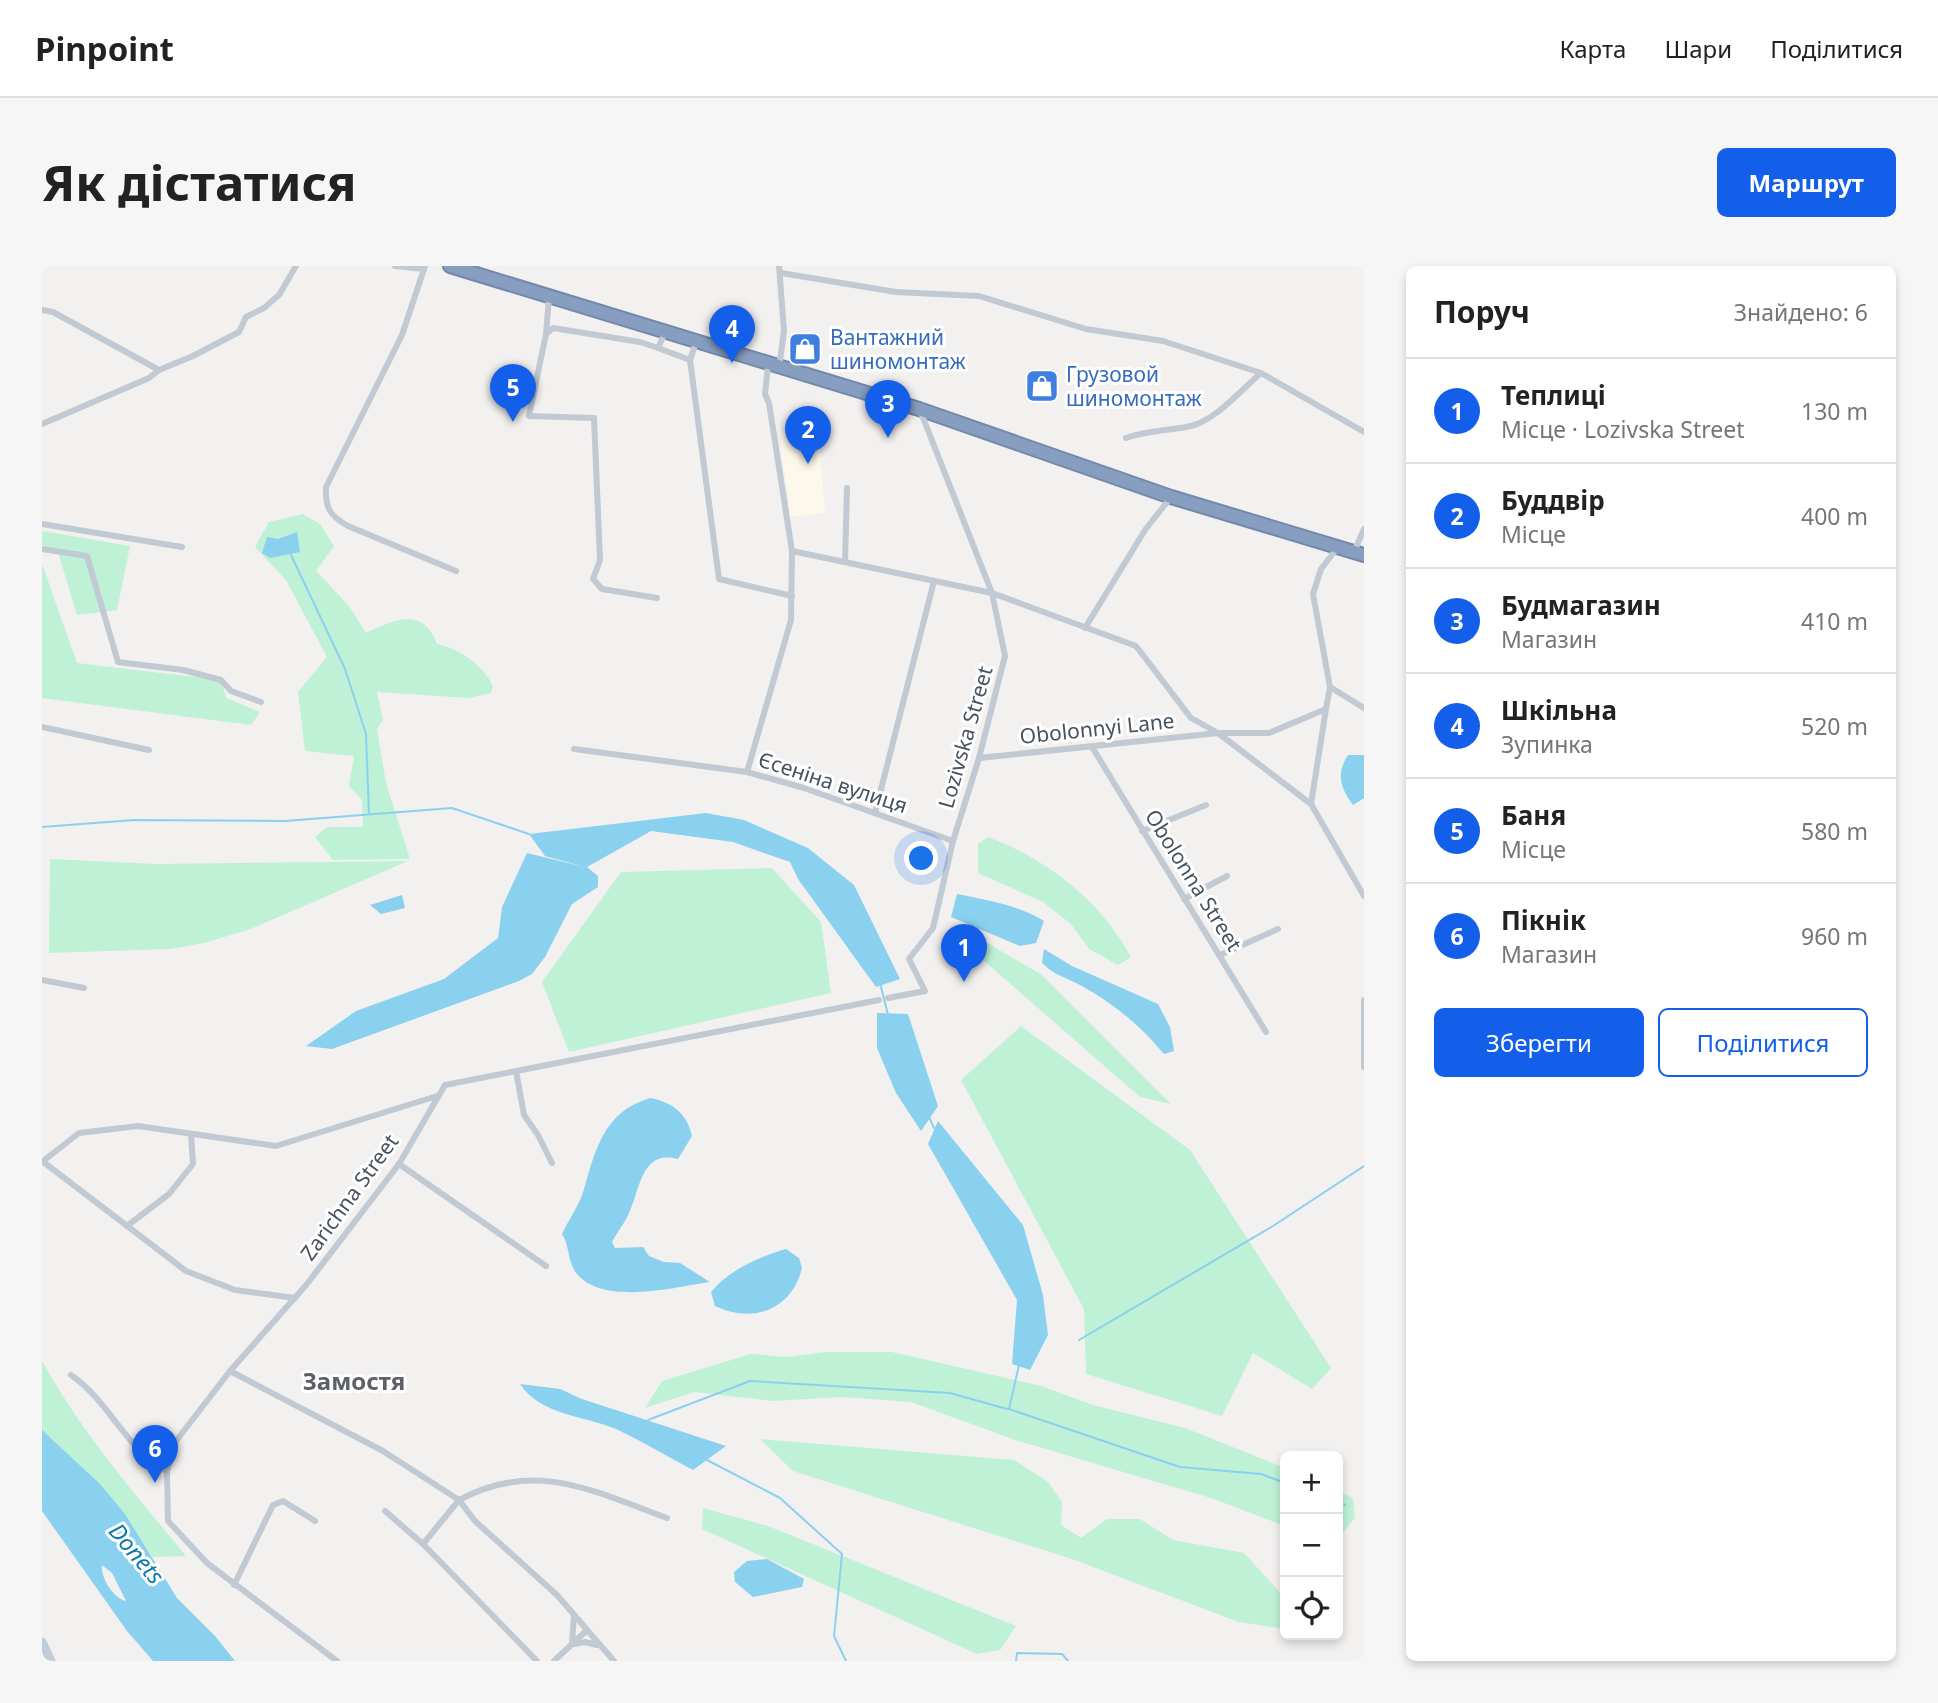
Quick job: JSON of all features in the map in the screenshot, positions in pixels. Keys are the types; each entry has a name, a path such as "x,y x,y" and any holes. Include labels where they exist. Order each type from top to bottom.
{"highway":[{"path":"450,266 919,409 1171,497 1359,554"}],"street":[{"path":"42,424 149,378 159,370 239,332 246,317 279,295 296,266"},
{"path":"395,266 424,268 402,335 326,487 325,504 332,518 456,571"},
{"path":"780,270 792,266"},
{"path":"747,772 791,620 792,551 769,402 765,394 784,331 780,270"},
{"path":"780,270 896,292 995,299 1086,329 1163,341 1261,373 1364,432"},
{"path":"549,297 546,334 529,415 594,418 600,560 593,579 603,589 657,598"},
{"path":"42,310 52,312 159,370"},
{"path":"546,334 553,328 640,342 690,360"},
{"path":"657,348 665,333"},
{"path":"696,342 690,360 719,579 792,596"},
{"path":"1126,438 1146,430 1192,425 1214,413 1261,373"},
{"name":"Lozivska Street","path":"888,998 925,991 909,959 933,928 953,841 979,758 1005,656 992,593 919,409"},
{"path":"845,562 847,488"},
{"path":"1084,628 1145,530 1171,497"},
{"path":"42,524 182,547"},
{"path":"1359,554 1364,529"},
{"path":"1311,804 1330,687 1313,594 1321,569 1338,547"},
{"path":"42,549 87,556 118,662 184,670 221,680 231,691 261,702"},
{"path":"792,551 992,593 1136,646 1191,718 1218,733 1311,804 1364,896"},
{"path":"875,813 934,581"},
{"path":"1330,687 1364,708"},
{"name":"Obolonnyi Lane","path":"979,758 1218,733 1269,733 1326,709"},
{"path":"42,727 149,750"},
{"name":"Obolonna Street","path":"1092,747 1266,1032"},
{"name":"Єсеніна вулиця","path":"574,749 747,772 953,841"},
{"path":"1142,831 1206,805"},
{"path":"1184,899 1227,876"},
{"path":"1220,955 1278,929"},
{"path":"42,980 84,988"},
{"path":"295,1298 235,1290 186,1271 42,1161 79,1133 138,1126 276,1146 437,1096 444,1085 879,1000"},
{"path":"1364,1000 1364,1067"},
{"path":"516,1071 524,1115 552,1163"},
{"name":"Zarichna Street","path":"234,1585 207,1563 168,1521 167,1471 176,1441 230,1371 295,1298 399,1164 437,1096"},
{"path":"127,1226 169,1194 192,1164 191,1134"},
{"path":"399,1164 546,1266"},
{"path":"230,1371 383,1451 459,1500 475,1521 557,1594 598,1646 614,1661"},
{"path":"71,1375 85,1384 120,1423 138,1450 167,1471"},
{"path":"423,1544 459,1500 500,1482 544,1479 575,1485 667,1518"},
{"path":"315,1521 283,1501 273,1505 234,1585 337,1661"},
{"path":"385,1511 423,1544 537,1661"},
{"path":"572,1644 574,1616"},
{"path":"554,1661 586,1631"},
{"path":"42,1642 51,1661"},
{"path":"572,1644 585,1642 598,1646"}],"shaded area":[{"path":"779,431 818,431 825,513 791,517"}],"green space":[{"path":"303,514 320,524 334,546 316,571 349,606 366,633 397,621 416,620 431,632 437,644 462,654 477,664 493,686 491,693 468,698 377,692 383,720 377,729 386,783 410,859 333,860 315,837 327,827 363,827 362,800 349,786 354,756 305,751 298,692 327,657 286,580 255,547 269,522"},
{"path":"42,531 130,546 117,610 77,615 57,549 42,545"},
{"path":"42,564 77,663 221,680 226,698 260,712 251,725 42,698"},
{"path":"988,837 1031,857 1070,884 1104,918 1131,957 1118,965 1089,949 1071,924 1043,902 978,873 978,844"},
{"path":"50,859 157,864 408,861 248,930 204,943 170,949 49,953"},
{"path":"772,868 821,922 831,993 569,1052 542,982 621,872"},
{"path":"963,929 1042,975 1171,1104 1140,1097 952,933"},
{"path":"1021,1026 1190,1150 1331,1368 1312,1389 1253,1353 1222,1416 1086,1374 1084,1309 961,1080"},
{"path":"827,1352 892,1352 1041,1386 1093,1405 1185,1428 1280,1466 1280,1524 1211,1498 1015,1440 911,1402 842,1397 773,1401 694,1392 645,1408 662,1381 751,1354 786,1357"},
{"path":"42,1361 91,1438 186,1556 152,1557 102,1489 42,1430"},
{"path":"760,1439 1014,1460 1048,1482 1062,1502 1061,1525 1081,1538 1107,1519 1140,1519 1173,1540 1244,1553 1280,1593 1280,1628 1239,1622 1072,1559 793,1471"},
{"path":"1343,1493 1353,1498 1355,1518 1343,1532"},
{"path":"703,1508 768,1526 1016,1626 1000,1650 977,1654 702,1529"}],"water":[{"path":"297,532 300,552 270,558 262,553 267,537 278,539"},
{"path":"1348,755 1364,755 1364,798 1353,805 1341,780 1342,768"},
{"path":"706,813 744,820 808,848 854,885 900,979 876,987 798,879 790,862 733,842 651,831 587,867 598,876 598,887 572,904 545,957 532,974 332,1049 306,1046 356,1011 444,979 498,938 502,907 527,853 585,867 545,856 529,834"},
{"path":"957,894 1013,907 1044,921 1036,943 1020,946 951,917"},
{"path":"402,895 405,908 381,914 370,905"},
{"path":"1044,949 1072,966 1158,1004 1170,1027 1174,1051 1164,1054 1136,1024 1115,1007 1046,967 1042,963"},
{"path":"877,1013 908,1014 938,1106 921,1131 896,1093 877,1048"},
{"path":"650,1098 665,1102 677,1110 686,1121 692,1136 678,1159 656,1160 649,1165 627,1217 612,1242 615,1248 643,1247 649,1256 664,1262 680,1263 710,1282 641,1292 604,1289 589,1284 577,1274 562,1234 580,1200 604,1133 622,1112"},
{"path":"938,1121 1023,1225 1043,1295 1048,1335 1030,1370 1012,1364 1017,1300 928,1144"},
{"path":"786,1249 799,1258 802,1268 797,1282 780,1303 769,1310 743,1314 715,1306 711,1292 718,1284 755,1260"},
{"path":"520,1384 560,1389 582,1399 726,1446 693,1470 616,1429 551,1408 539,1402"},
{"name":"Donets","path":"42,1430 100,1484 125,1514 177,1598 215,1636 235,1661 153,1661 127,1631 42,1511","holes":["102,1565 112,1573 126,1601 109,1587"]},
{"path":"767,1559 804,1579 802,1587 753,1597 735,1582 734,1572 747,1561"}],"waterway":[{"path":"291,555 345,669 366,734 369,814"},
{"path":"42,827 134,820 285,821 452,808 529,834"},
{"path":"880,983 888,1015"},
{"path":"929,1117 934,1128"},
{"path":"1079,1340 1273,1226 1364,1166"},
{"path":"1019,1365 1009,1409 1180,1467 1261,1474 1280,1481"},
{"path":"648,1420 750,1381 950,1393 1007,1409"},
{"path":"707,1460 780,1498 842,1554 834,1636 846,1661"},
{"path":"1016,1661 1017,1653 1062,1654 1068,1661"}],"place":[{"name":"Вантажний шиномонтаж","path":"805,349"},
{"name":"Шкільна","path":"732,363"},
{"name":"Грузовой шиномонтаж","path":"1042,386"},
{"name":"Баня","path":"513,422"},
{"name":"Будмагазин","path":"888,438"},
{"name":"Буддвір","path":"808,464"},
{"name":"Теплиці","path":"964,982"},
{"name":"Пікнік","path":"155,1483"}],"district":[{"name":"Замостя","path":"354,1380"}]}
